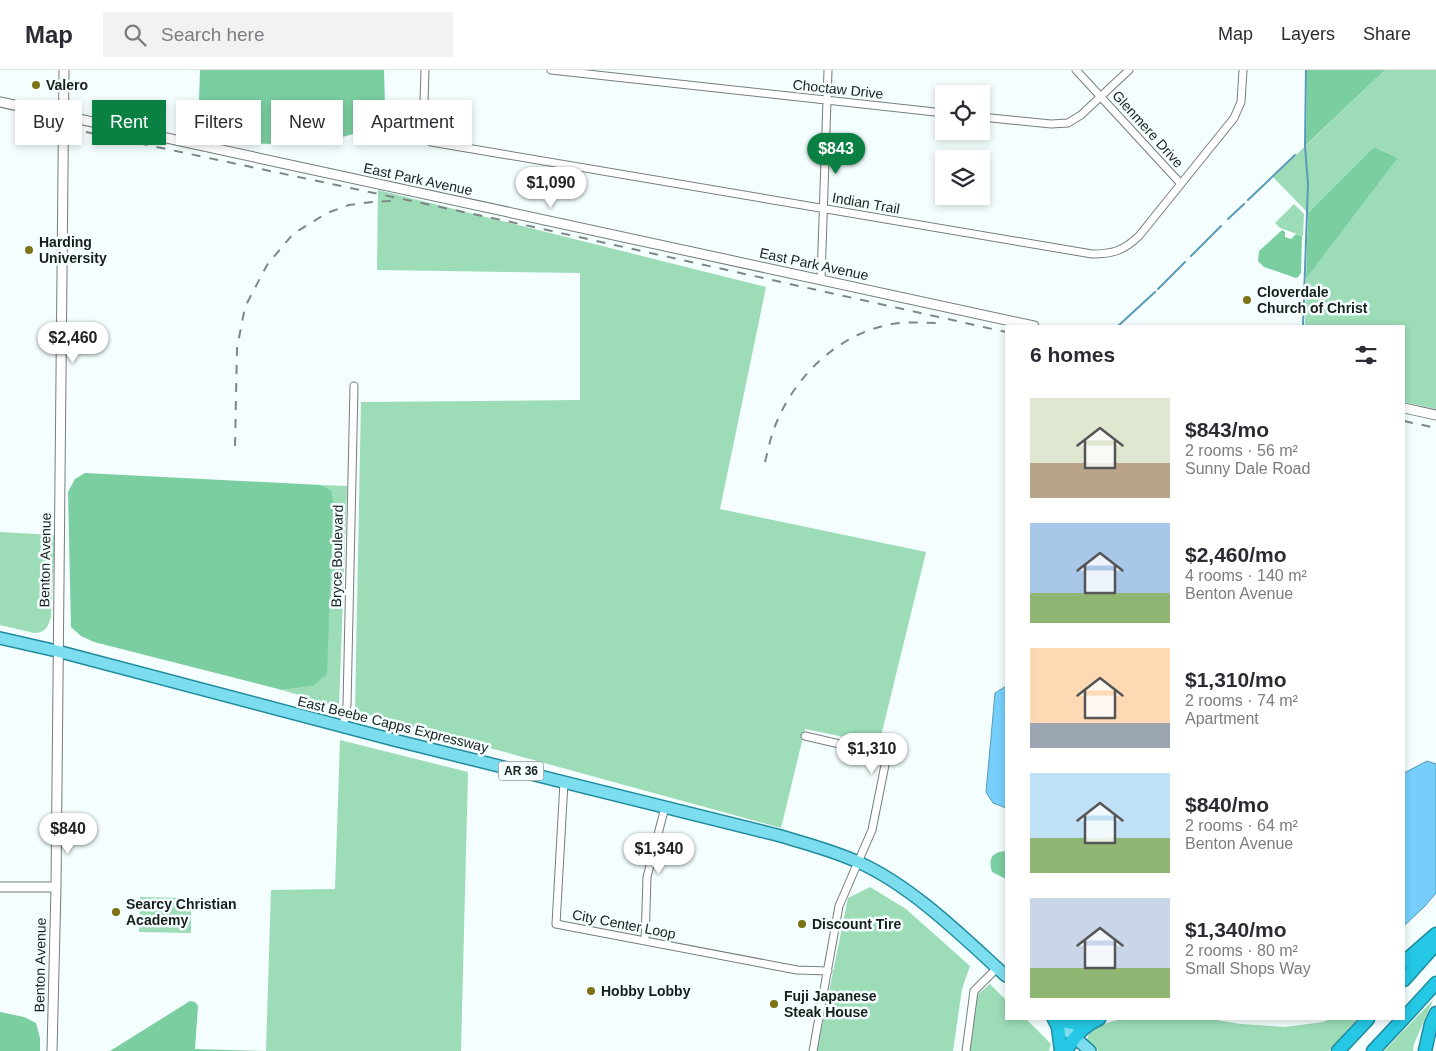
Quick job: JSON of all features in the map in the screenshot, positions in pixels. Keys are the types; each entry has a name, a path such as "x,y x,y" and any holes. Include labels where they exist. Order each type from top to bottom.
{"highway":[{"path":"1405,961 1436,934"},
{"path":"1405,979 1436,944"},
{"path":"1405,1017 1436,983"},
{"path":"1425,1051 1431,1024 1436,1014"},
{"path":"1054,1020 1058,1027 1061,1051"},
{"path":"1058,1020 1081,1025 1096,1020"},
{"path":"1066,1051 1074,1037 1096,1020"},
{"path":"1338,1051 1367,1020"},
{"path":"1373,1051 1402,1020"}],"main road":[{"name":"East Beebe Capps Expressway","path":"0,638 817,846 858,862 912,894 1005,975"},
{"path":"1055,1020 1090,1051"}],"street":[{"name":"Benton Avenue","path":"63,100 64,70"},
{"name":"Indian Trail","path":"425,70 423,130 427,141 1092,254 1112,253 1122,250 1131,244 1181,184 1237,113 1242,96 1243,70"},
{"name":"Choctaw Drive","path":"550,70 935,112"},
{"path":"821,279 828,70"},
{"name":"Glenmere Drive","path":"1076,70 1181,184"},
{"path":"990,118 1040,124 1063,124 1073,121 1081,116 1128,70"},
{"name":"East Park Avenue","path":"0,102 15,106"},
{"name":"East Park Avenue","path":"82,121 1029,325"},
{"name":"Benton Avenue","path":"52,1051 56,887 63,145"},
{"name":"Bryce Boulevard","path":"344,727 347,705 354,386"},
{"path":"1405,408 1436,415"},
{"path":"805,736 887,755 872,830 839,906 813,1051"},
{"name":"City Center Loop","path":"564,782 556,924 796,970 828,971"},
{"path":"645,941 647,877 665,807"},
{"path":"0,887 56,887"},
{"path":"966,1051 974,991 997,968"}],"green space":[{"path":"200,70 384,70 385,100 353,100 353,134 343,137 343,100 271,100 271,144 261,144 261,100 199,100"},
{"path":"1307,70 1385,70 1306,145"},
{"path":"1385,70 1436,70 1436,409 1405,402 1405,325 1305,325 1306,279 1398,158 1374,147 1308,213 1273,177"},
{"path":"1374,147 1398,158 1306,279 1308,213"},
{"path":"378,190 766,287 720,509 926,552 879,744 805,729 781,828 355,711 361,402 580,400 580,273 377,270"},
{"path":"1294,204 1304,214 1303,236 1280,228 1275,223"},
{"path":"1282,230 1285,232 1285,237 1291,239 1296,234 1302,236 1301,273 1296,278 1264,267 1258,261 1259,251"},
{"path":"85,473 321,485 331,490 333,501 327,674 313,686 282,690 94,642 81,636 71,627 68,492 75,479"},
{"path":"321,485 347,486 339,707 282,690 313,686 331,490"},
{"path":"0,532 55,535 51,617 47,626 41,632 34,633 0,625"},
{"path":"340,740 468,772 461,1051 266,1051 271,890 335,889"},
{"path":"1005,851 1005,878 992,872 991,859 997,853"},
{"path":"870,887 906,909 970,966 962,989 953,1051 817,1051 848,898"},
{"path":"140,897 191,898 191,933 139,932"},
{"path":"990,984 1005,999 1005,1020 1027,1020 1051,1044 1049,1051 970,1051 977,995"},
{"path":"1433,1000 1414,1044 1413,1051 1384,1051"},
{"path":"190,1001 195,1002 198,1006 195,1049 266,1051 110,1051"},
{"path":"0,1012 24,1017 36,1023 40,1038 40,1051 0,1051"},
{"path":"1117,1020 1216,1020 1285,1027 1328,1020 1356,1020 1329,1051 1099,1051 1087,1041 1088,1036 1095,1029"}],"water":[{"path":"1005,687 1005,808 993,803 986,792 995,693"},
{"path":"1427,761 1436,764 1436,893 1405,925 1405,772"}],"waterway":[{"path":"1303,325 1308,184 1305,146 1306,70"},
{"path":"1248,200 1295,155"},
{"path":"1228,219 1244,204"},
{"path":"1191,256 1221,226"},
{"path":"1158,289 1185,262"},
{"path":"1119,325 1155,292"}],"railway":[{"path":"86,132 511,222 1005,332"},
{"path":"235,446 237,348 245,307 267,265 293,234 327,213 349,205 391,201"},
{"path":"765,462 782,409 807,374 822,358 840,345 879,327 900,323 942,323"},
{"path":"1405,421 1436,428"}],"place":[{"name":"Valero","path":"36,85"},
{"name":"Harding University","path":"29,250"},
{"name":"Cloverdale Church of Christ","path":"1247,300"},
{"name":"Searcy Christian Academy","path":"116,912"},
{"name":"Discount Tire","path":"802,924"},
{"name":"Hobby Lobby","path":"591,991"},
{"name":"Fuji Japanese Steak House","path":"774,1004"}]}
